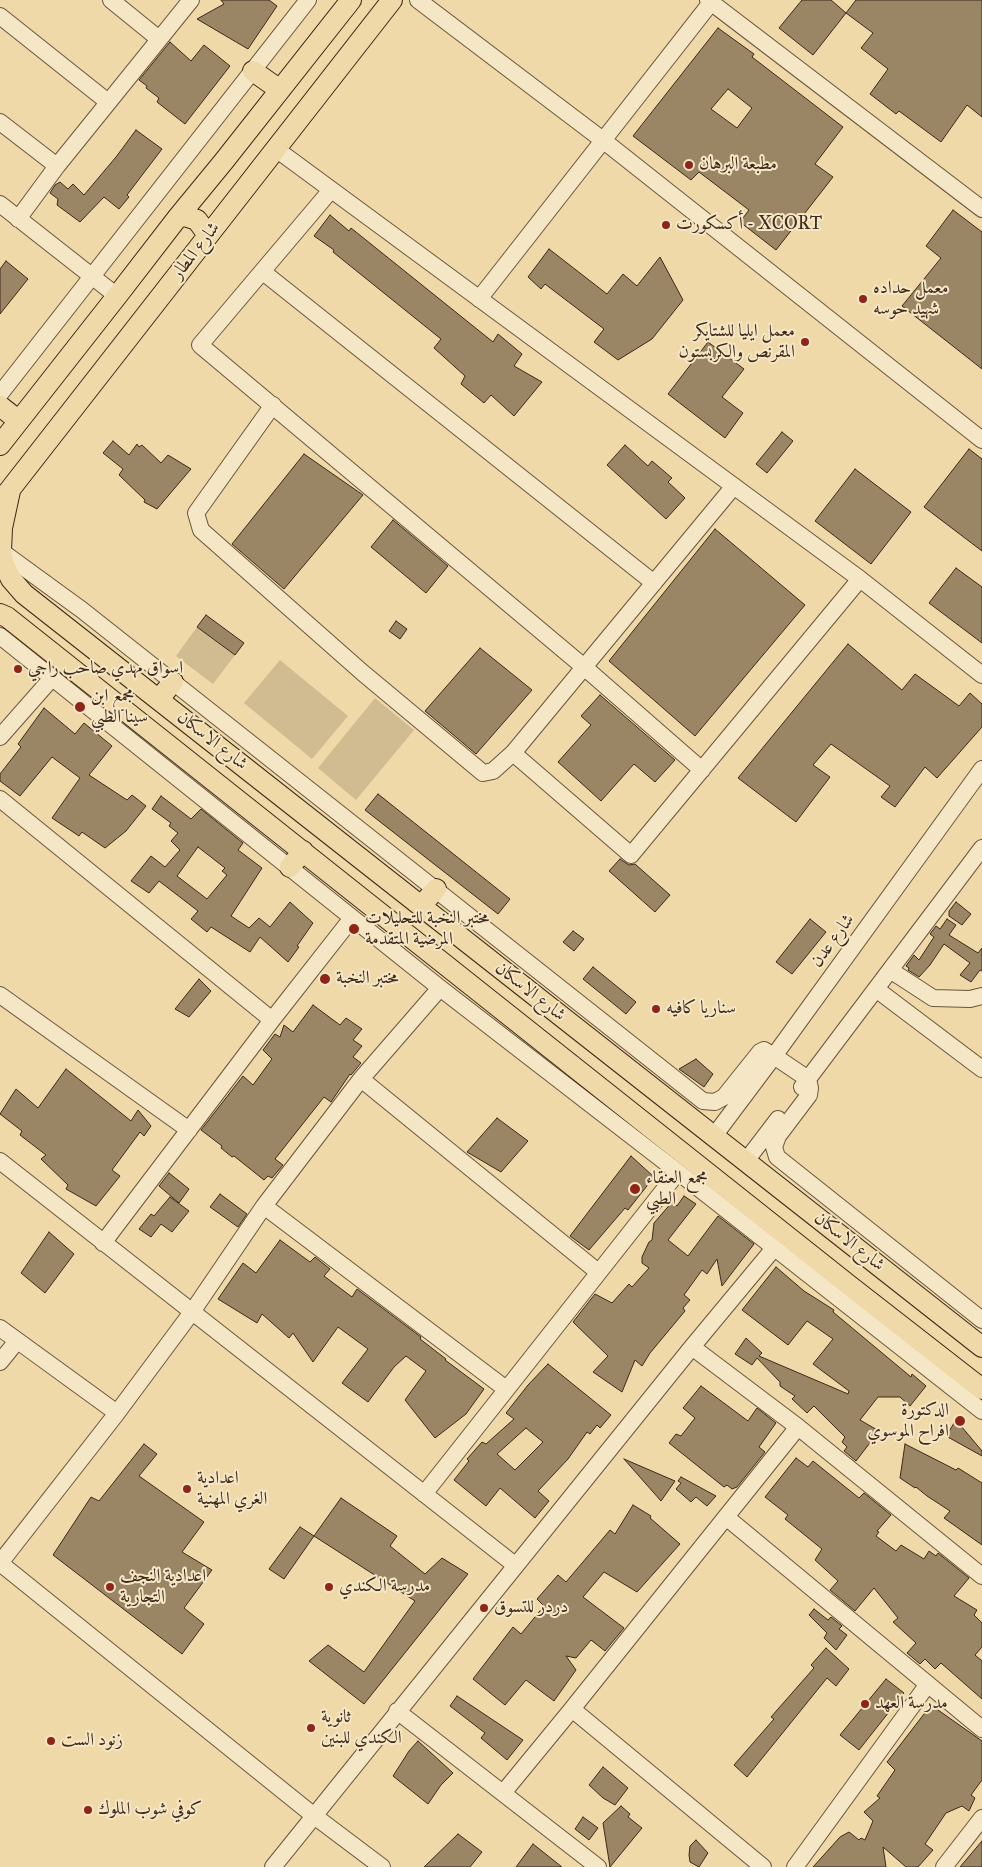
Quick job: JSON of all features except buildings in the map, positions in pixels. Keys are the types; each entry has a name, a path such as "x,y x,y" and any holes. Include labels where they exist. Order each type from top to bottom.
{"main road":[{"name":"شارع المطار","path":"0,445 351,0"},
{"name":"شارع المطار","path":"5,497 392,0"},
{"path":"253,71 280,90"},
{"path":"224,161 227,172 235,180 240,182 252,181"},
{"path":"178,217 191,217 197,220 205,231 206,237"},
{"path":"0,406 19,420"},
{"name":"شارع الاسكان","path":"5,497 1,551 4,565 11,579 24,594 714,1136 980,1341"},
{"name":"شارع الاسكان","path":"0,614 302,851 690,1174 845,1292 982,1389"},
{"path":"72,669 81,667 86,662 90,655 89,645"},
{"path":"104,695 103,684 107,677 112,672 120,669"},
{"path":"159,699 173,682"},
{"path":"290,867 302,851"},
{"path":"422,906 436,889"}],"street":[{"path":"111,0 160,39"},
{"path":"18,219 57,166 191,0"},
{"path":"418,0 604,141 982,440"},
{"path":"0,394 253,71 305,1"},
{"path":"479,299 604,141 711,1 982,209"},
{"path":"0,16 108,102"},
{"path":"0,122 57,166"},
{"path":"276,149 860,579 982,675"},
{"path":"331,190 200,345 584,667 702,770"},
{"path":"0,204 117,296"},
{"path":"263,272 654,583"},
{"path":"273,405 196,512 201,530 363,673 483,773 493,771 513,753 734,486"},
{"path":"1,551 82,610 703,1101 715,1102 724,1097 760,1052 766,1050 808,1080 809,1096 778,1136 774,1148 777,1157 982,1320"},
{"path":"513,753 632,855 860,579"},
{"path":"0,636 440,988 690,1174 775,1248 845,1292 982,1411"},
{"path":"0,737 52,678"},
{"name":"شارع عدن","path":"714,1136 982,769"},
{"path":"0,800 272,1020"},
{"path":"746,1161 982,848"},
{"path":"103,1243 352,918"},
{"path":"890,970 933,998 970,999 982,996"},
{"path":"382,1867 314,1815 0,1563 117,1413 192,1312 264,1206 361,1079 440,988"},
{"path":"876,990 982,1069"},
{"path":"0,995 189,1130"},
{"path":"361,1079 598,1272"},
{"path":"0,1161 515,1565"},
{"path":"424,1494 598,1272 690,1174"},
{"path":"264,1206 506,1389"},
{"path":"273,1867 515,1565 775,1248"},
{"path":"0,1328 117,1413"},
{"path":"0,1362 17,1340"},
{"path":"692,1347 798,1427 982,1576"},
{"path":"503,1793 798,1427"},
{"path":"726,1517 982,1729"},
{"path":"795,1867 928,1684"},
{"path":"572,1709 763,1867"},
{"path":"398,1711 598,1867"},
{"path":"944,1867 982,1818"}],"shaded area":[{"path":"197,627 235,655 213,684 176,656"},
{"path":"280,660 348,716 312,759 244,703"},
{"path":"375,698 414,730 356,800 318,768"}],"place":[{"name":"مطبعة البرهان","path":"689,165"},
{"name":"أكسكورت - XCORT","path":"666,225"},
{"name":"معمل حداده شهيد حوسه","path":"863,299"},
{"name":"معمل ايليا للشتايكر المقرنص والكربستون","path":"805,342"},
{"name":"اسواق مهدي صاحب راجي","path":"18,669"},
{"name":"مجمع ابن سينا الطبي","path":"80,707"},
{"name":"مختبر النخبة للتحليلات المرضية المتقدمة","path":"354,929"},
{"name":"مختبر النخبة","path":"325,979"},
{"name":"سناريا كافيه","path":"656,1009"},
{"name":"مجمع العنقاء الطبي","path":"635,1189"},
{"name":"الدكتورة افراح الموسوي","path":"960,1421"},
{"name":"اعدادية الغري المهنية","path":"187,1489"},
{"name":"اعدادية النجف التجارية","path":"110,1587"},
{"name":"مدرسة الكندي","path":"329,1587"},
{"name":"دردر للتسوق","path":"484,1608"},
{"name":"مدرسة العهد","path":"865,1704"},
{"name":"ثانوية الكندي للبنين","path":"311,1728"},
{"name":"زنود الست","path":"51,1741"},
{"name":"كوفي شوب الملوك","path":"88,1810"}]}
